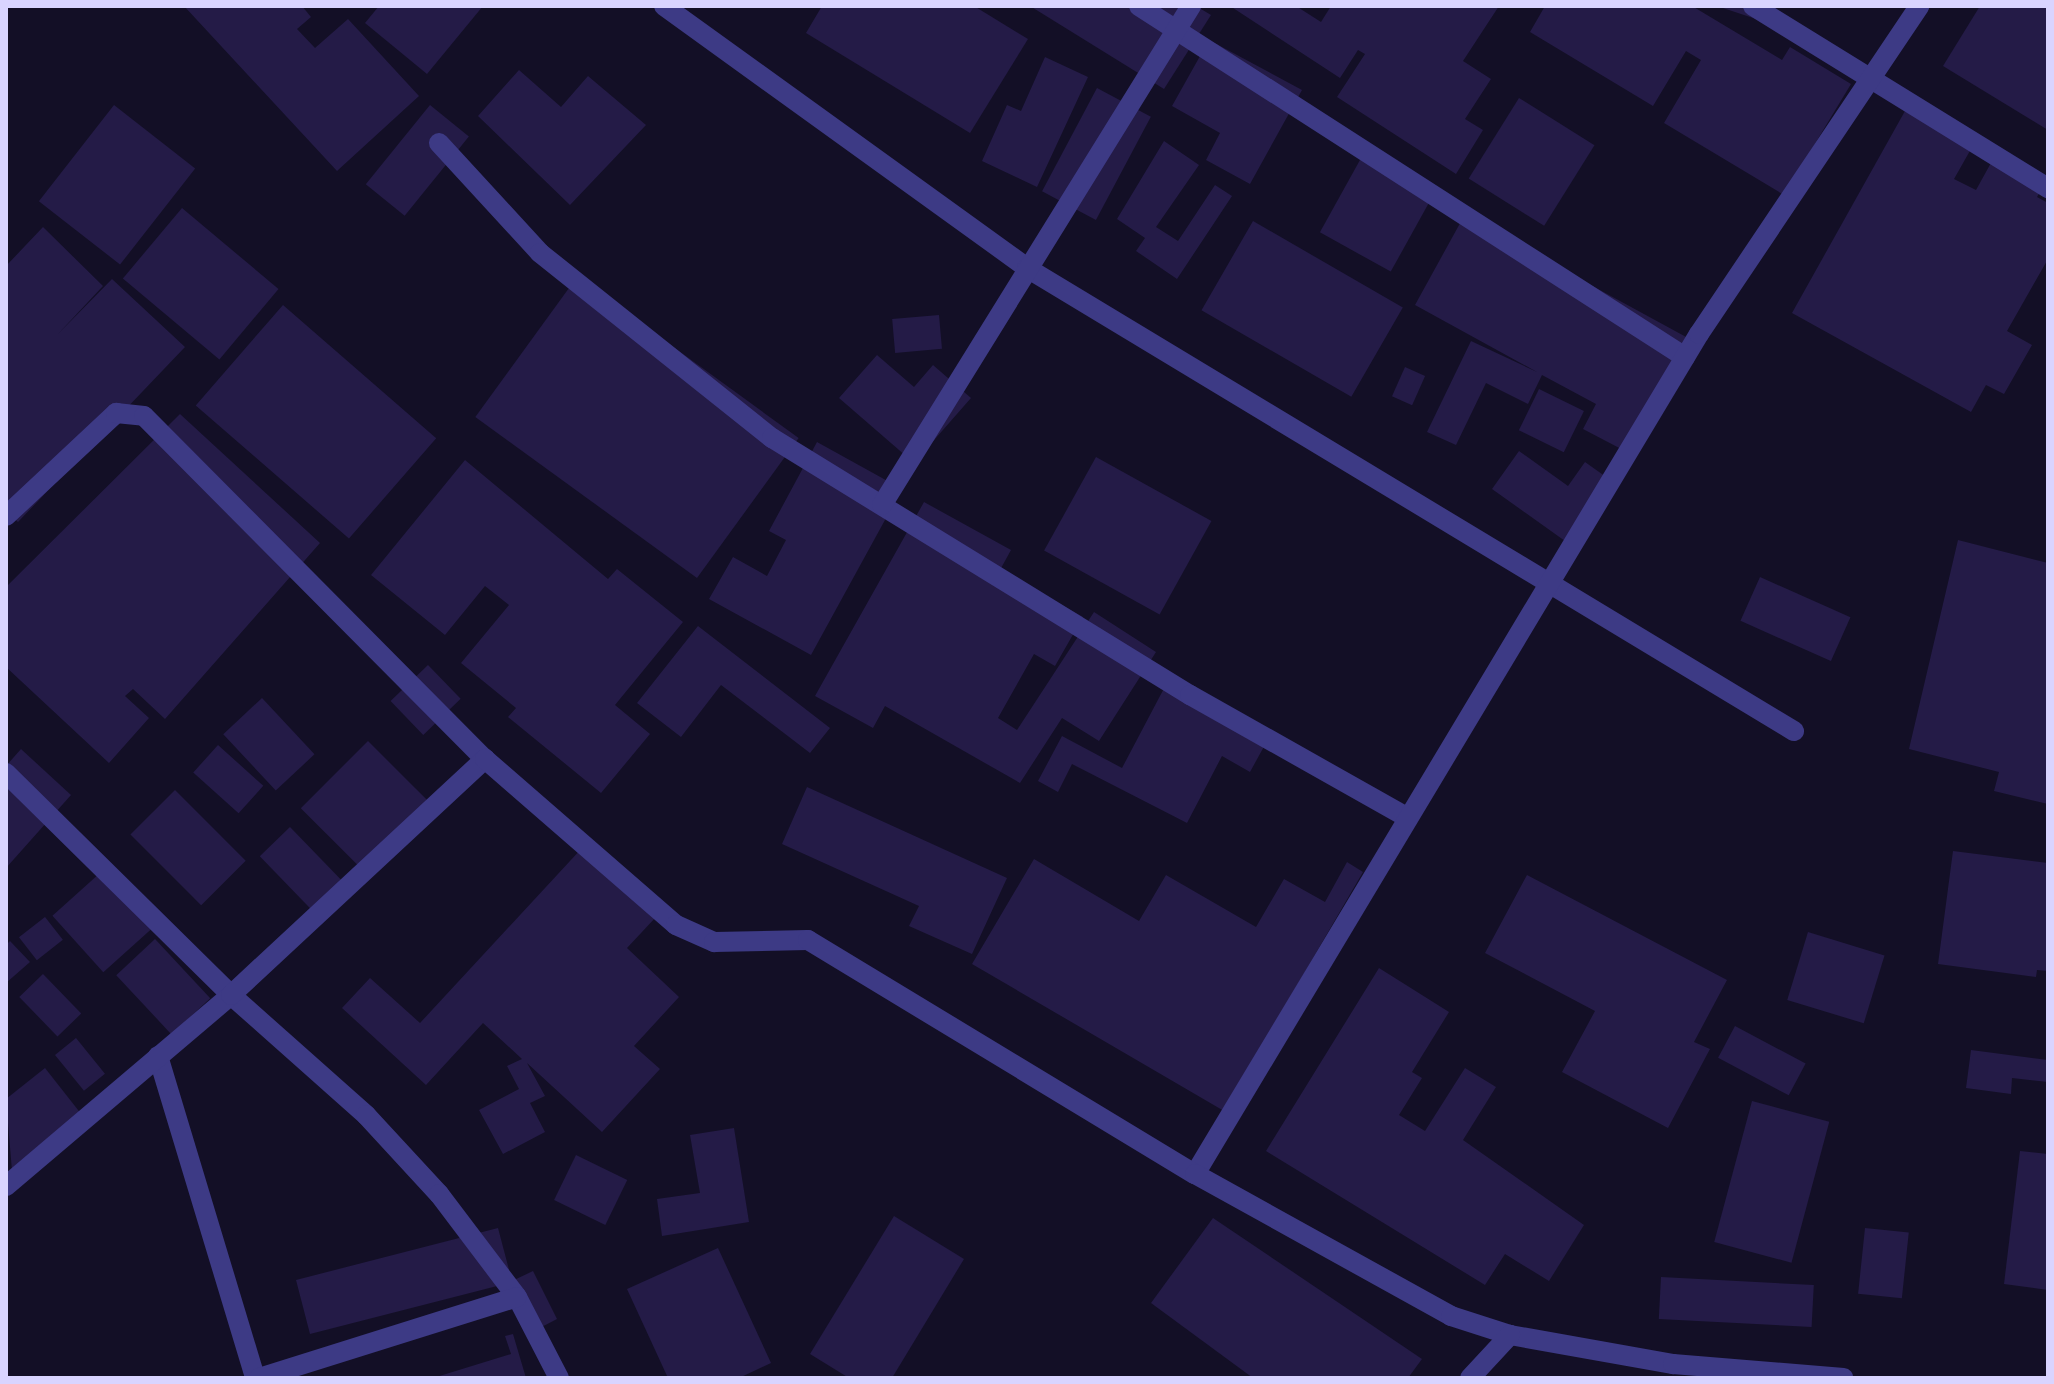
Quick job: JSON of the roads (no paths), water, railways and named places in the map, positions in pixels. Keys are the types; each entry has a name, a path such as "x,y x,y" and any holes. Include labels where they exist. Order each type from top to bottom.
{"street":[{"path":"664,6 1027,268 1547,586 1794,731"},
{"path":"1139,6 1685,357"},
{"path":"882,505 1191,6"},
{"path":"1753,6 2048,188"},
{"path":"1195,1174 1685,357 1919,6"},
{"path":"439,143 540,253 772,438 1190,695 1408,818"},
{"path":"6,516 116,413 144,416 485,759 676,925 714,942 808,940 1195,1174 1451,1316 1510,1335 1673,1364 1843,1378"},
{"path":"6,1186 231,995 485,759"},
{"path":"6,773 231,995 366,1115 477,1238 517,1297 559,1378"},
{"path":"158,1056 257,1378 517,1297"},
{"path":"1470,1378 1510,1335"}]}
